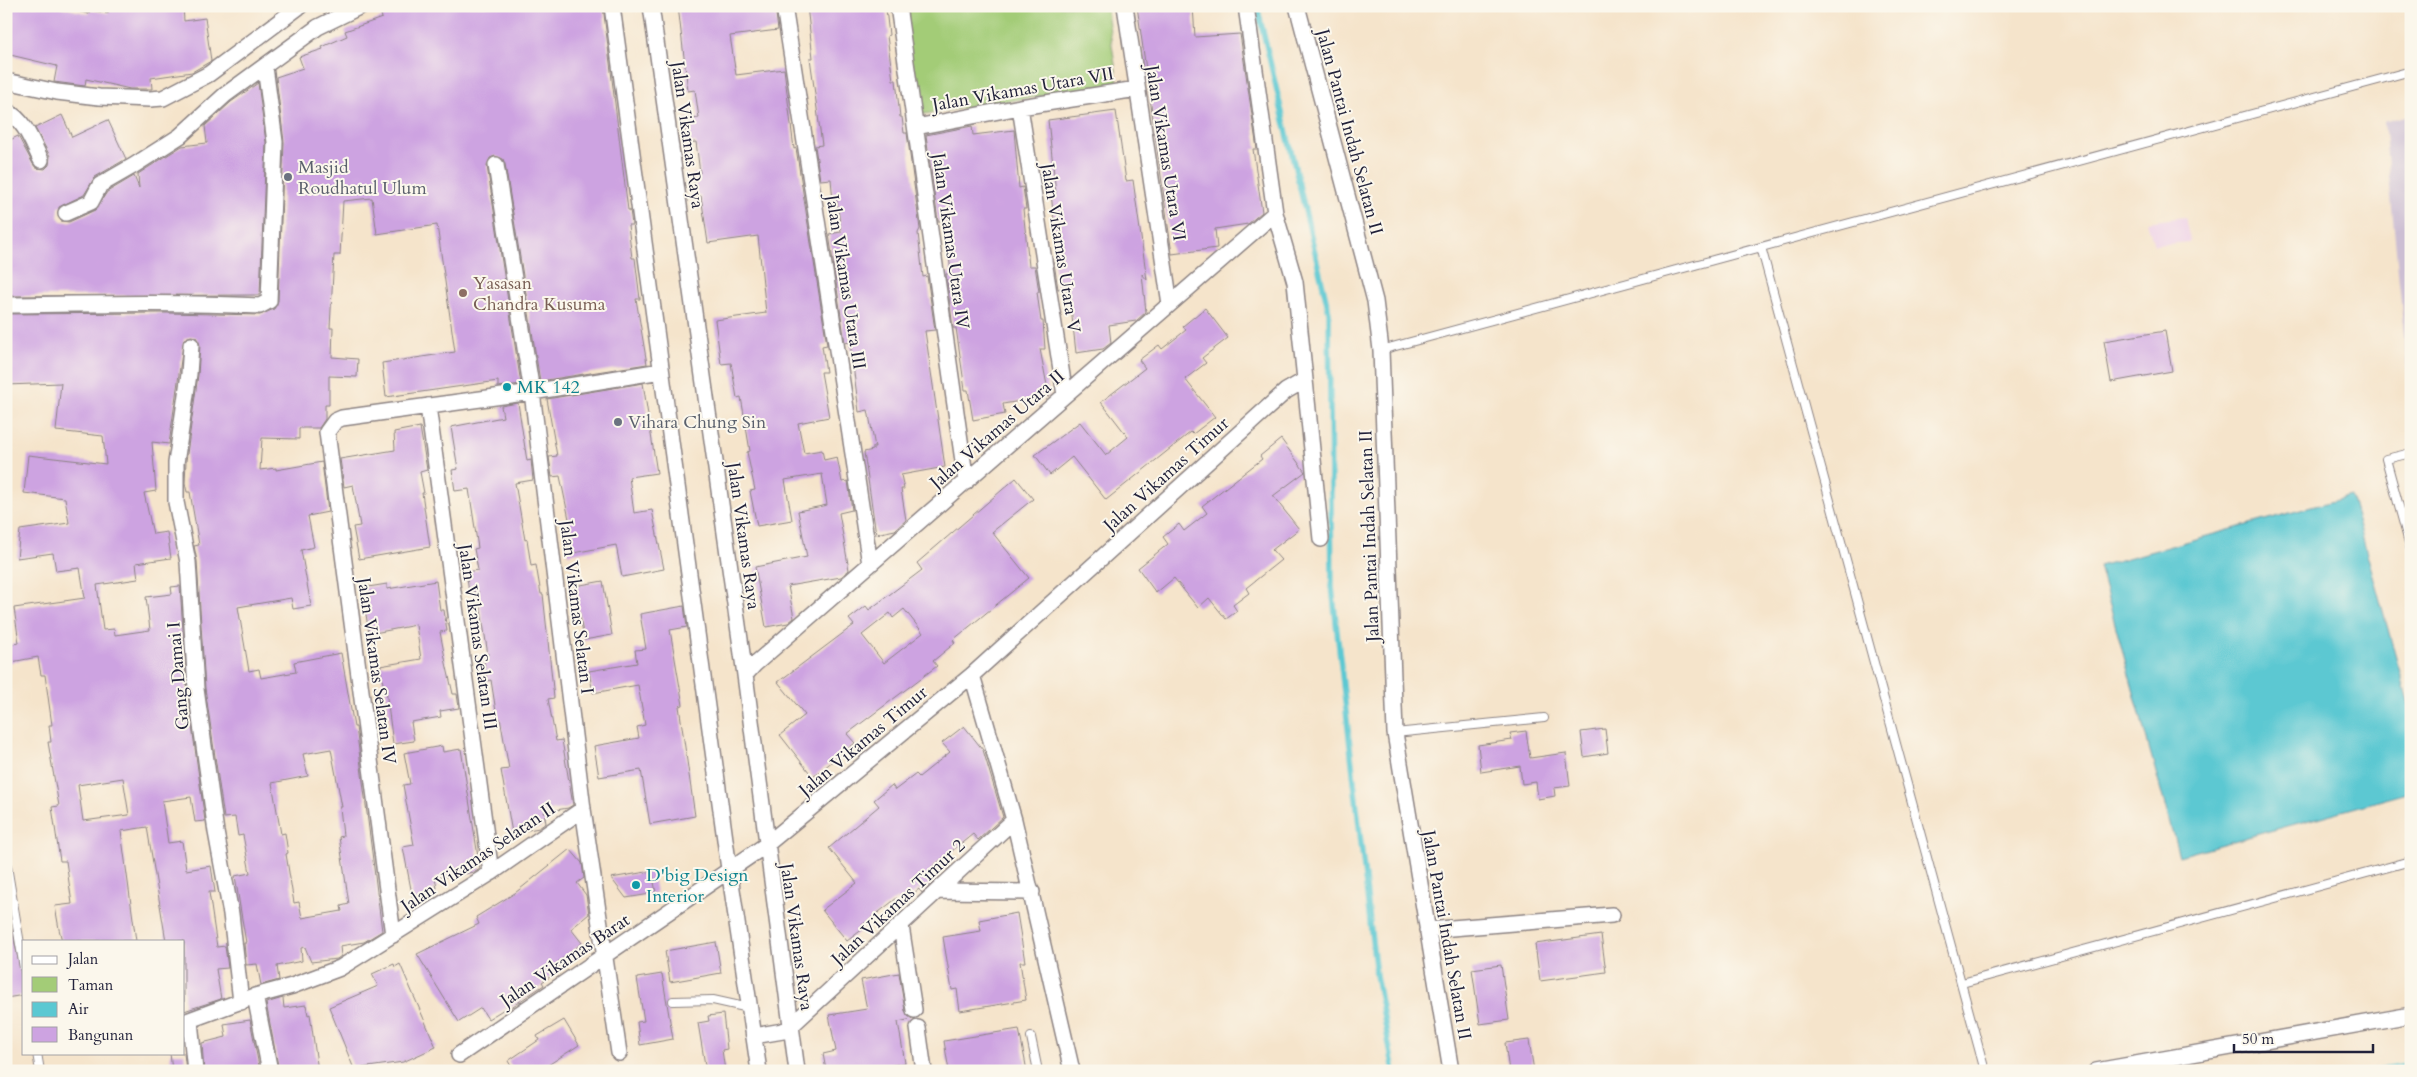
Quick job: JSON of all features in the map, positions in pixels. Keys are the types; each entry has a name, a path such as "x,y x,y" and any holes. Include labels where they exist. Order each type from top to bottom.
{"street":[{"path":"6,81 57,92 150,100 162,98 209,74 300,6"},
{"path":"66,213 91,202 100,185 180,136 225,95 318,27 361,6"},
{"path":"612,6 661,371 732,867 749,1008 758,1035 758,1071"},
{"name":"Jalan Vikamas Raya","path":"651,6 745,675 762,848 786,1029 797,1071"},
{"name":"Jalan Vikamas Utara III","path":"784,6 870,564"},
{"name":"Jalan Vikamas Utara IV","path":"898,6 966,482"},
{"name":"Jalan Vikamas Utara VI","path":"1125,6 1136,89 1170,304"},
{"path":"1246,6 1275,213 1295,282 1322,539"},
{"name":"Jalan Pantai Indah Selatan II","path":"1297,6 1375,301 1381,350 1395,733 1451,1071"},
{"path":"6,305 81,306 200,302 260,306 269,301 275,142 265,67"},
{"name":"Jalan Vikamas Utara VII","path":"916,127 1020,107 1136,89"},
{"name":"Jalan Vikamas Utara V","path":"1020,107 1065,395"},
{"path":"6,111 14,114 27,130 41,160"},
{"name":"Jalan Vikamas Selatan I","path":"496,166 532,392 583,809 619,1053"},
{"name":"Jalan Vikamas Utara II","path":"745,675 870,564 1275,213"},
{"name":"Gang Damai I","path":"191,345 189,374 176,463 176,502 188,562 196,689 216,832 231,914 248,999 270,1071"},
{"path":"428,406 532,392 661,371"},
{"name":"Jalan Vikamas Timur","path":"762,848 972,675 1278,398 1305,380"},
{"name":"Jalan Vikamas Selatan IV","path":"393,935 326,432 330,426 342,418 428,406"},
{"name":"Jalan Vikamas Selatan III","path":"428,406 491,873"},
{"path":"972,675 1014,820 1072,1071"},
{"name":"Jalan Vikamas Selatan II","path":"187,1022 248,999 325,975 393,935 491,873 583,809"},
{"name":"Jalan Vikamas Timur 2","path":"786,1029 901,926 1014,820"},
{"name":"Jalan Vikamas Barat","path":"458,1055 762,848"},
{"path":"938,891 1032,892"},
{"path":"1427,930 1612,915"},
{"path":"901,926 914,1010"},
{"path":"2096,1071 2411,1015"},
{"path":"187,1022 195,1071"},
{"path":"918,1028 924,1071"},
{"path":"758,1035 786,1029"}],"lane":[{"path":"1381,350 2411,71"},
{"path":"1761,247 1985,1071"},
{"path":"2411,453 2386,459 2411,550"},
{"path":"1395,733 1544,718"},
{"path":"6,860 22,956"},
{"path":"1962,983 2411,861"},
{"path":"673,1001 713,1000 749,1008"},
{"path":"1031,1037 1038,1071"},
{"path":"38,1054 40,1071"}],"shaded area":[{"path":"2411,114 2411,411 2384,122"},
{"path":"2185,217 2190,242 2154,245 2147,222"}],"green space":[{"path":"901,6 1106,6 1118,84 918,115"}],"water":[{"path":"2351,496 2411,712 2411,792 2179,856 2099,566"}],"building":[{"path":"6,6 56,6 89,14 90,10 108,13 108,6 183,6 184,21 205,18 211,61 192,72 151,78 152,89 130,89 86,79 85,86 54,82 57,66 6,54"},
{"path":"406,6 603,6 628,210 630,210 632,225 628,225 632,258 635,258 640,299 636,299 647,364 540,381 505,164 503,159 495,156 490,158 487,166 521,384 498,387 498,381 386,397 382,363 455,352 437,225 377,234 372,198 343,201 340,255 334,255 330,328 333,328 332,357 358,359 357,377 329,376 329,405 325,405 325,419 319,428 299,428 299,439 262,438 260,470 276,468 276,470 322,462 328,512 308,516 314,547 301,550 311,606 293,609 291,598 238,607 249,671 259,669 261,678 296,672 294,662 341,653 354,727 356,727 382,931 364,942 340,946 341,956 337,959 311,962 305,947 301,948 302,961 277,966 279,980 261,985 257,964 246,965 244,943 246,943 235,876 250,873 243,835 238,836 235,817 224,818 205,688 197,561 194,546 199,545 190,492 187,492 185,483 200,345 196,337 191,336 184,339 169,444 152,442 156,491 144,493 153,534 167,532 171,558 136,563 138,579 97,585 103,630 114,629 115,635 150,630 146,597 172,594 171,587 180,586 187,690 205,821 195,822 191,797 162,801 168,843 182,841 186,870 211,866 215,892 209,892 217,947 225,946 228,968 216,969 221,999 185,1011 185,940 166,940 147,827 121,831 136,940 62,940 55,906 72,904 66,861 60,861 52,807 59,806 48,742 51,742 49,725 52,725 45,675 41,675 38,657 6,663 6,645 19,643 14,608 85,598 80,568 56,571 53,553 17,558 20,530 69,523 65,498 24,493 28,455 106,464 103,436 56,431 61,383 6,385 6,314 165,313 260,315 274,309 278,301 284,142 276,77 303,68 299,57 323,49 322,47 347,36 345,31 382,18 381,14 407,10","holes":["331,749 342,807 340,807 343,836 339,837 349,904 341,906 342,911 302,918 299,902 294,903 286,854 288,853 285,833 281,834 272,783 308,776 303,754","123,778 129,815 83,821 78,785"]},
{"path":"678,6 775,6 778,30 730,36 736,75 784,69 794,149 796,148 827,345 822,346 826,372 821,372 829,417 798,423 804,453 822,450 824,460 837,457 842,482 848,481 852,510 839,513 849,570 841,577 788,586 794,618 788,623 766,627 755,567 807,557 798,511 827,505 822,474 785,480 792,520 757,526 750,491 755,490 747,452 750,451 741,397 737,398 731,363 721,364 715,320 766,313 758,236 708,243 701,196 696,196 693,173 700,173 696,142 686,143 684,120 699,118 695,90 688,91"},
{"path":"807,6 883,6 883,9 886,9 889,35 887,36 893,80 896,80 900,117 902,117 904,133 907,133 920,229 918,233 923,277 927,276 935,330 925,331 945,467 901,475 904,489 901,489 906,520 895,530 876,534 864,452 873,450 873,447 875,447 868,410 859,412 850,342 845,343 829,234 841,232 837,201 833,201 831,179 820,180 815,146 822,145 810,58 813,58"},
{"path":"1137,6 1193,6 1195,37 1240,34 1257,149 1253,149 1262,212 1248,224 1215,229 1217,248 1172,254"},
{"path":"258,83 266,142 260,295 6,296 6,142 18,136 36,168 45,169 49,165 50,156 35,128 62,115 72,137 108,120 126,159 95,177 84,195 59,207 58,217 61,221 69,222 95,210 107,192 134,176 139,188 138,174 182,146 207,143 205,126 231,102"},
{"path":"1116,111 1126,181 1133,180 1147,280 1142,274 1146,312 1136,321 1109,325 1111,343 1103,349 1076,353 1070,298 1067,298 1066,288 1058,289 1054,263 1059,263 1051,194 1056,193 1048,120"},
{"path":"972,126 973,135 1014,130 1019,188 1023,187 1026,209 1023,209 1029,266 1035,266 1041,321 1043,321 1045,349 1040,349 1049,396 1003,404 1005,414 973,420 968,390 965,390 956,328 953,328 946,274 951,273 945,221 938,221 926,135"},
{"path":"1205,308 1228,338 1202,358 1206,363 1185,379 1215,417 1193,434 1191,432 1106,500 1072,457 1050,475 1035,455 1080,422 1106,455 1128,437 1101,402 1145,368 1139,360 1159,345 1162,349 1186,330 1183,326"},
{"path":"2165,331 2172,371 2111,382 2104,341"},
{"path":"643,383 657,473 629,477 634,513 652,510 664,569 622,577 616,545 568,554 563,525 570,524 560,476 552,477 549,457 557,456 547,399"},
{"path":"518,403 527,461 531,460 533,480 515,483 531,566 536,565 541,594 543,594 554,698 548,699 556,741 562,740 573,805 568,808 544,812 546,823 539,828 512,833 501,770 509,769 500,718 497,718 491,680 487,681 483,656 488,655 478,591 469,592 466,572 478,570 474,549 478,548 469,489 455,491 452,470 458,469 451,427 503,417 501,406"},
{"path":"420,427 427,470 420,472 430,547 359,559 353,527 360,526 353,485 344,487 340,459 395,450 394,432"},
{"path":"1281,439 1305,472 1273,496 1299,529 1272,550 1281,560 1246,588 1249,593 1233,605 1237,611 1226,619 1209,598 1198,608 1174,578 1156,593 1138,568 1168,544 1163,537 1179,524 1184,531 1207,513 1202,506 1262,459 1260,456"},
{"path":"1016,478 1033,499 992,532 1029,578 953,640 955,643 933,661 937,666 847,734 855,743 813,777 780,735 805,715 778,682 854,625 849,619 866,606 869,610 922,570 917,563","holes":["904,609 923,633 884,663 862,635 890,613 893,618"]},
{"path":"436,581 440,610 444,610 447,631 440,632 453,694 457,694 459,708 440,711 441,717 411,722 414,741 393,744 386,690 384,690 380,666 421,659 416,625 369,634 362,588 387,584 387,589"},
{"path":"603,581 612,635 584,640 575,586"},
{"path":"684,606 687,627 670,630 683,705 679,706 695,816 650,824 641,770 599,777 594,746 639,738 637,727 645,725 638,685 593,693 589,671 637,663 635,650 646,649 640,614"},
{"path":"964,726 983,750 1003,817 978,840 973,834 932,867 939,876 922,893 919,889 901,903 897,898 861,926 863,929 847,941 822,910 857,883 829,848 879,806 874,800 892,785 895,790 916,774 919,777 950,752 942,743"},
{"path":"1605,729 1608,753 1584,757 1581,732"},
{"path":"1526,731 1530,758 1566,753 1570,786 1554,788 1555,796 1538,799 1536,782 1522,784 1520,766 1481,772 1478,745 1512,740 1510,733"},
{"path":"442,746 443,752 461,749 480,869 475,872 435,878 437,888 433,888 435,897 415,910 403,847 414,845 403,785 410,784 404,753"},
{"path":"570,849 582,863 584,878 577,883 586,895 589,914 571,929 582,943 557,963 561,970 542,982 544,985 510,1008 509,1006 488,1019 481,1008 459,1022 417,954 479,924 476,917 515,893"},
{"name":"D'big Design Interior","path":"652,871 656,893 626,898 611,878"},
{"path":"1017,913 1025,962 1020,962 1026,1000 960,1011 957,989 952,990 943,937 981,931 979,920"},
{"path":"6,929 12,929 22,979 22,995 6,998"},
{"path":"1601,935 1606,972 1540,981 1535,944"},
{"path":"716,942 721,973 670,982 665,951"},
{"path":"394,964 395,967 400,964 436,1047 403,1062 354,1069 329,1007 378,986 372,974"},
{"path":"1501,965 1509,1020 1480,1024 1472,969"},
{"path":"899,973 905,1011 912,1019 898,1022 905,1063 859,1071 854,1071 853,1065 826,1070 823,1054 836,1051 829,1015 867,1009 861,980"},
{"path":"662,974 673,1039 640,1045 637,1022 644,1021 637,978"},
{"path":"283,998 284,1008 306,1005 308,1015 310,1014 318,1071 279,1071 266,1003"},
{"path":"723,1014 727,1049 722,1050 725,1071 706,1071 698,1023 709,1021 708,1016"},
{"path":"250,1020 260,1071 204,1071 202,1043 226,1037 224,1024"},
{"path":"564,1020 579,1045 539,1071 514,1071 508,1061 539,1040 537,1036"},
{"path":"1019,1029 1027,1071 949,1071 944,1041"},
{"path":"1529,1040 1534,1071 1509,1071 1505,1043"},
{"path":"170,1054 184,1054 186,1071 172,1071"}],"waterway":[{"path":"1257,6 1329,312 1332,587 1376,975 1394,1071"},
{"path":"2374,1071 2411,1064"}],"place":[{"name":"Masjid Roudhatul Ulum","path":"288,177"},
{"name":"Yasasan Chandra Kusuma","path":"463,293"},
{"name":"MK 142","path":"507,387"},
{"name":"Vihara Chung Sin","path":"618,422"},
{"name":"D'big Design Interior","path":"636,885"}]}
